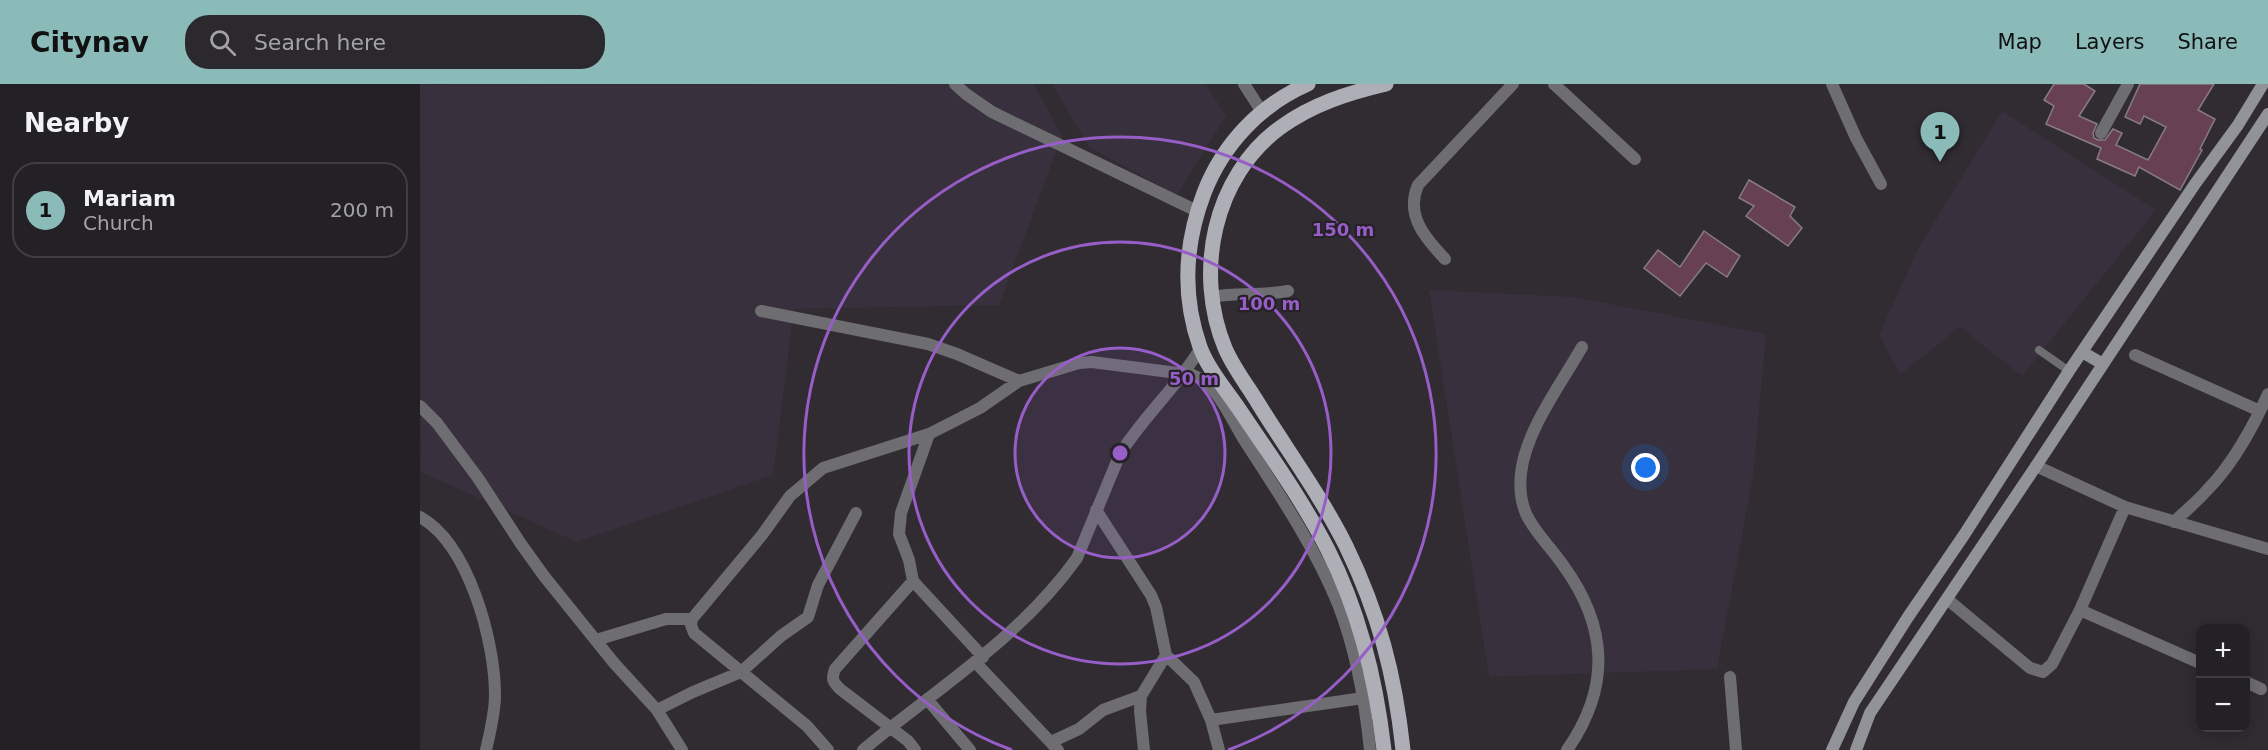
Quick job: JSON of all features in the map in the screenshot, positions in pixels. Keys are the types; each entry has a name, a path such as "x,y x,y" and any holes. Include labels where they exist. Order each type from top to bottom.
{"main road":[{"path":"1308,84 1282,98 1246,126 1210,176 1197,211 1188,258 1189,309 1202,352 1309,514 1342,580 1360,628 1373,675 1384,750"},
{"path":"1386,84 1340,96 1321,104 1281,128 1254,154 1231,188 1218,218 1213,237 1211,291 1216,319 1226,350 1326,509 1358,572 1377,618 1391,670 1403,750"},
{"path":"1832,750 1854,702 2068,371 2195,184 2238,125 2263,84"},
{"path":"1856,750 1870,713 2268,114"},
{"path":"1187,288 1211,291"},
{"path":"2082,352 2103,364"},
{"path":"1854,702 1870,713"}],"street":[{"path":"955,84 992,112 1197,211"},
{"path":"1244,84 1262,112"},
{"path":"1445,259 1424,236 1414,212 1414,194 1418,184 1513,84"},
{"path":"1554,84 1635,159"},
{"path":"1832,84 1856,138 1881,184"},
{"path":"2101,133 2128,84"},
{"path":"1211,291 1269,294 1288,291"},
{"path":"761,311 928,344 1018,381"},
{"path":"1567,750 1582,728 1590,708 1600,660 1597,640 1591,619 1577,587 1564,566 1530,523 1523,505 1521,474 1525,454 1534,430 1582,347"},
{"path":"863,750 980,660 1029,616 1066,573 1077,558 1120,454 1202,352"},
{"path":"1202,352 1208,383 1268,477 1322,570 1338,605 1363,698 1370,750"},
{"path":"2135,355 2264,413"},
{"path":"828,750 807,726 694,633 691,625 692,619 762,535 790,496 824,468 928,434 980,408 1018,381 1079,363 1092,362 1185,374 1208,383"},
{"path":"2174,522 2209,489 2227,466 2264,413 2268,394"},
{"path":"420,406 437,423 478,478 521,544 614,663 657,710 682,750"},
{"path":"928,434 899,521 899,534 909,560 913,581 1055,746 1103,710 1141,696"},
{"path":"2036,466 2125,507 2268,549"},
{"path":"1947,599 2030,668 2043,672 2052,664 2080,610 2125,507"},
{"path":"1095,510 1151,595 1156,607 1166,655 1191,677 1211,720 1219,750"},
{"path":"657,710 741,672 782,636 808,617 818,585 856,513"},
{"path":"420,517 444,537 471,580 476,594 495,683 495,698 486,750"},
{"path":"913,581 835,669 832,676 840,689 908,741 915,750"},
{"path":"2080,610 2196,661"},
{"path":"596,640 666,620 692,619"},
{"path":"1144,750 1140,711 1141,696 1166,655"},
{"path":"1730,677 1736,750"},
{"path":"2250,684 2261,689"},
{"path":"1211,720 1363,698"},
{"path":"927,699 970,750"}],"lane":[{"path":"2039,350 2068,371"}],"shaded area":[{"path":"1034,84 1062,136 999,305 794,309 773,475 577,542 421,472 420,85"},
{"path":"1052,84 1206,84 1226,116 1177,195 1089,147"},
{"path":"2002,111 2156,210 2022,376 1960,327 1900,375 1879,335 1918,249"},
{"path":"1429,290 1574,297 1766,334 1753,477 1717,669 1489,677"}],"building":[{"path":"2054,84 2084,84 2095,91 2079,116 2097,124 2093,133 2094,138 2105,140 2113,129 2122,133 2116,145 2148,160 2166,127 2144,116 2140,124 2125,117 2140,84 2214,84 2198,110 2215,119 2200,149 2202,150 2180,190 2139,167 2135,176 2097,159 2101,148 2046,124 2054,106 2044,100"},
{"path":"1749,180 1795,207 1790,216 1802,228 1788,246 1746,216 1754,206 1739,198"},
{"path":"1704,231 1740,256 1727,277 1706,263 1680,296 1644,268 1658,250 1680,267"}],"place":[{"name":"Mariam","path":"1940,162"}]}
